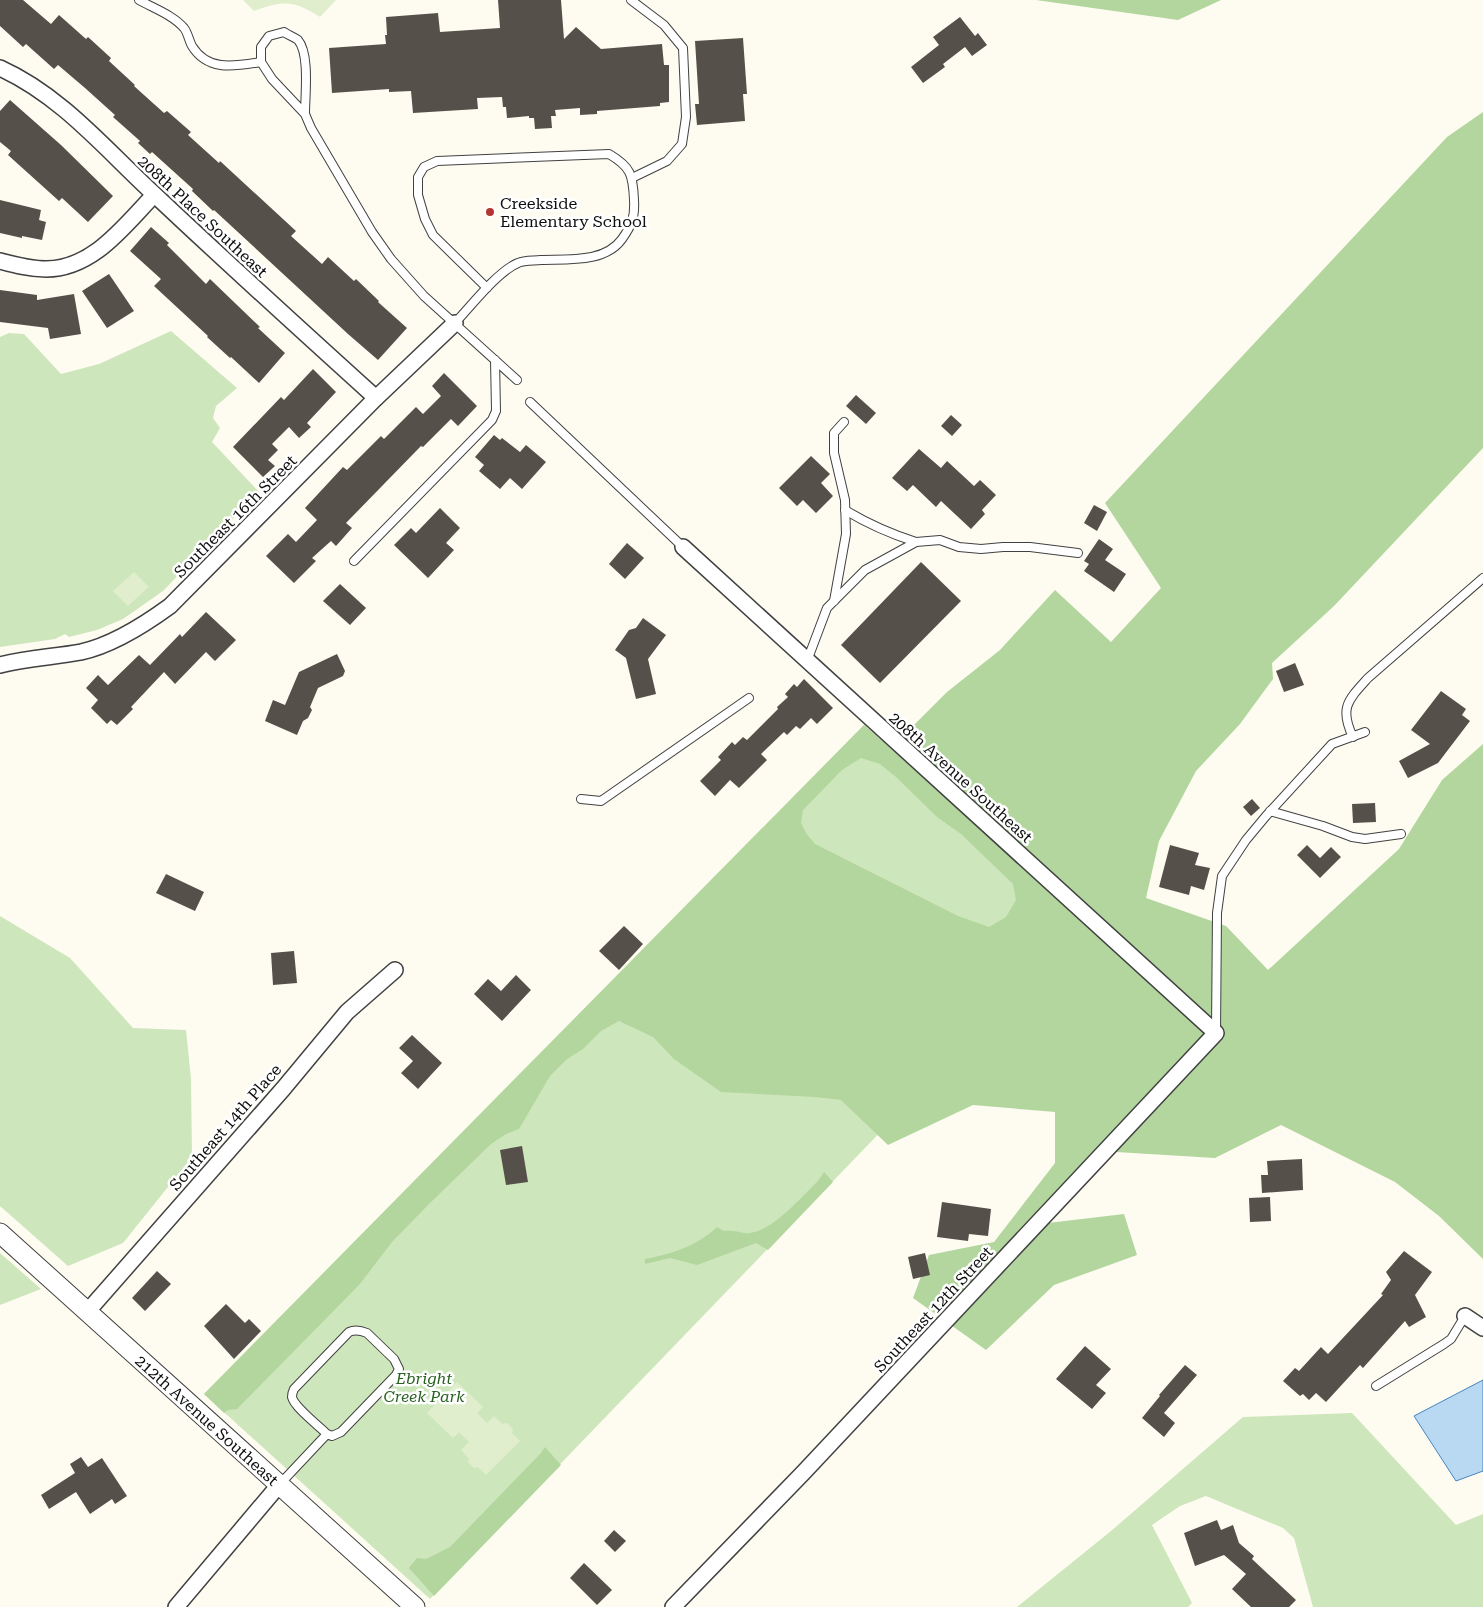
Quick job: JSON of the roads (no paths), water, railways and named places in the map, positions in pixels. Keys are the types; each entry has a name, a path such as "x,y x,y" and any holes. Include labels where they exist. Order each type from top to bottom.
{"street":[{"name":"208th Place Southeast","path":"0,68 26,81 49,96 376,398"},
{"path":"0,261 30,268 47,269 77,264 105,245 154,195"},
{"name":"Southeast 16th Street","path":"0,665 16,660 82,651 107,643 146,623 170,606 376,398 455,323"},
{"name":"208th Avenue Southeast","path":"683,547 1216,1032"},
{"name":"Southeast 14th Place","path":"86,1312 283,1088 347,1012 395,970"},
{"name":"Southeast 12th Street","path":"673,1607 803,1473 1216,1032"},
{"name":"212th Avenue Southeast","path":"0,1234 415,1607"},
{"path":"1465,1316 1483,1328"},
{"path":"176,1607 280,1485"}],"lane":[{"path":"139,0 173,19 186,29 191,44 200,56 213,64 231,67 261,62"},
{"path":"631,0 664,25 682,48 686,117 682,144 667,162 632,178"},
{"path":"305,114 306,69 303,49 297,39 284,32 269,36 261,47 261,62 272,79 305,114 311,128 372,232 391,260 424,296 517,380"},
{"path":"455,323 487,288 506,271 519,263 593,257 608,252 619,244 632,226 634,208 634,184 628,168 623,162 609,154 437,162 424,167 418,177 418,195 424,219 433,235 487,288"},
{"path":"354,561 492,420 496,411 495,360"},
{"path":"530,402 683,547"},
{"path":"834,600 846,534 844,500 834,453 834,433 844,422"},
{"path":"845,510 864,522 916,542 940,540 959,546 981,549 1030,547 1078,553"},
{"path":"808,660 827,608 834,600 865,570 916,542"},
{"path":"1352,737 1347,724 1346,710 1357,690 1368,678 1483,578"},
{"path":"581,799 601,801 749,698"},
{"path":"1216,1032 1217,913 1222,876 1246,840 1270,811 1332,744 1365,732"},
{"path":"1270,811 1365,840 1401,834"},
{"path":"1376,1386 1444,1344 1450,1339 1465,1316"},
{"path":"353,1330 362,1331 367,1333 394,1359 399,1369 392,1380 341,1432 332,1436 327,1434 296,1405 292,1397 294,1389 349,1332 353,1330"},
{"path":"280,1485 327,1434"}],"water":[{"path":"1483,1380 1483,1471 1456,1481 1414,1416"}],"place":[{"name":"Creekside Elementary School","path":"490,212"}],"park label":[{"name":"Ebright Creek Park","path":"424,1387"}]}
